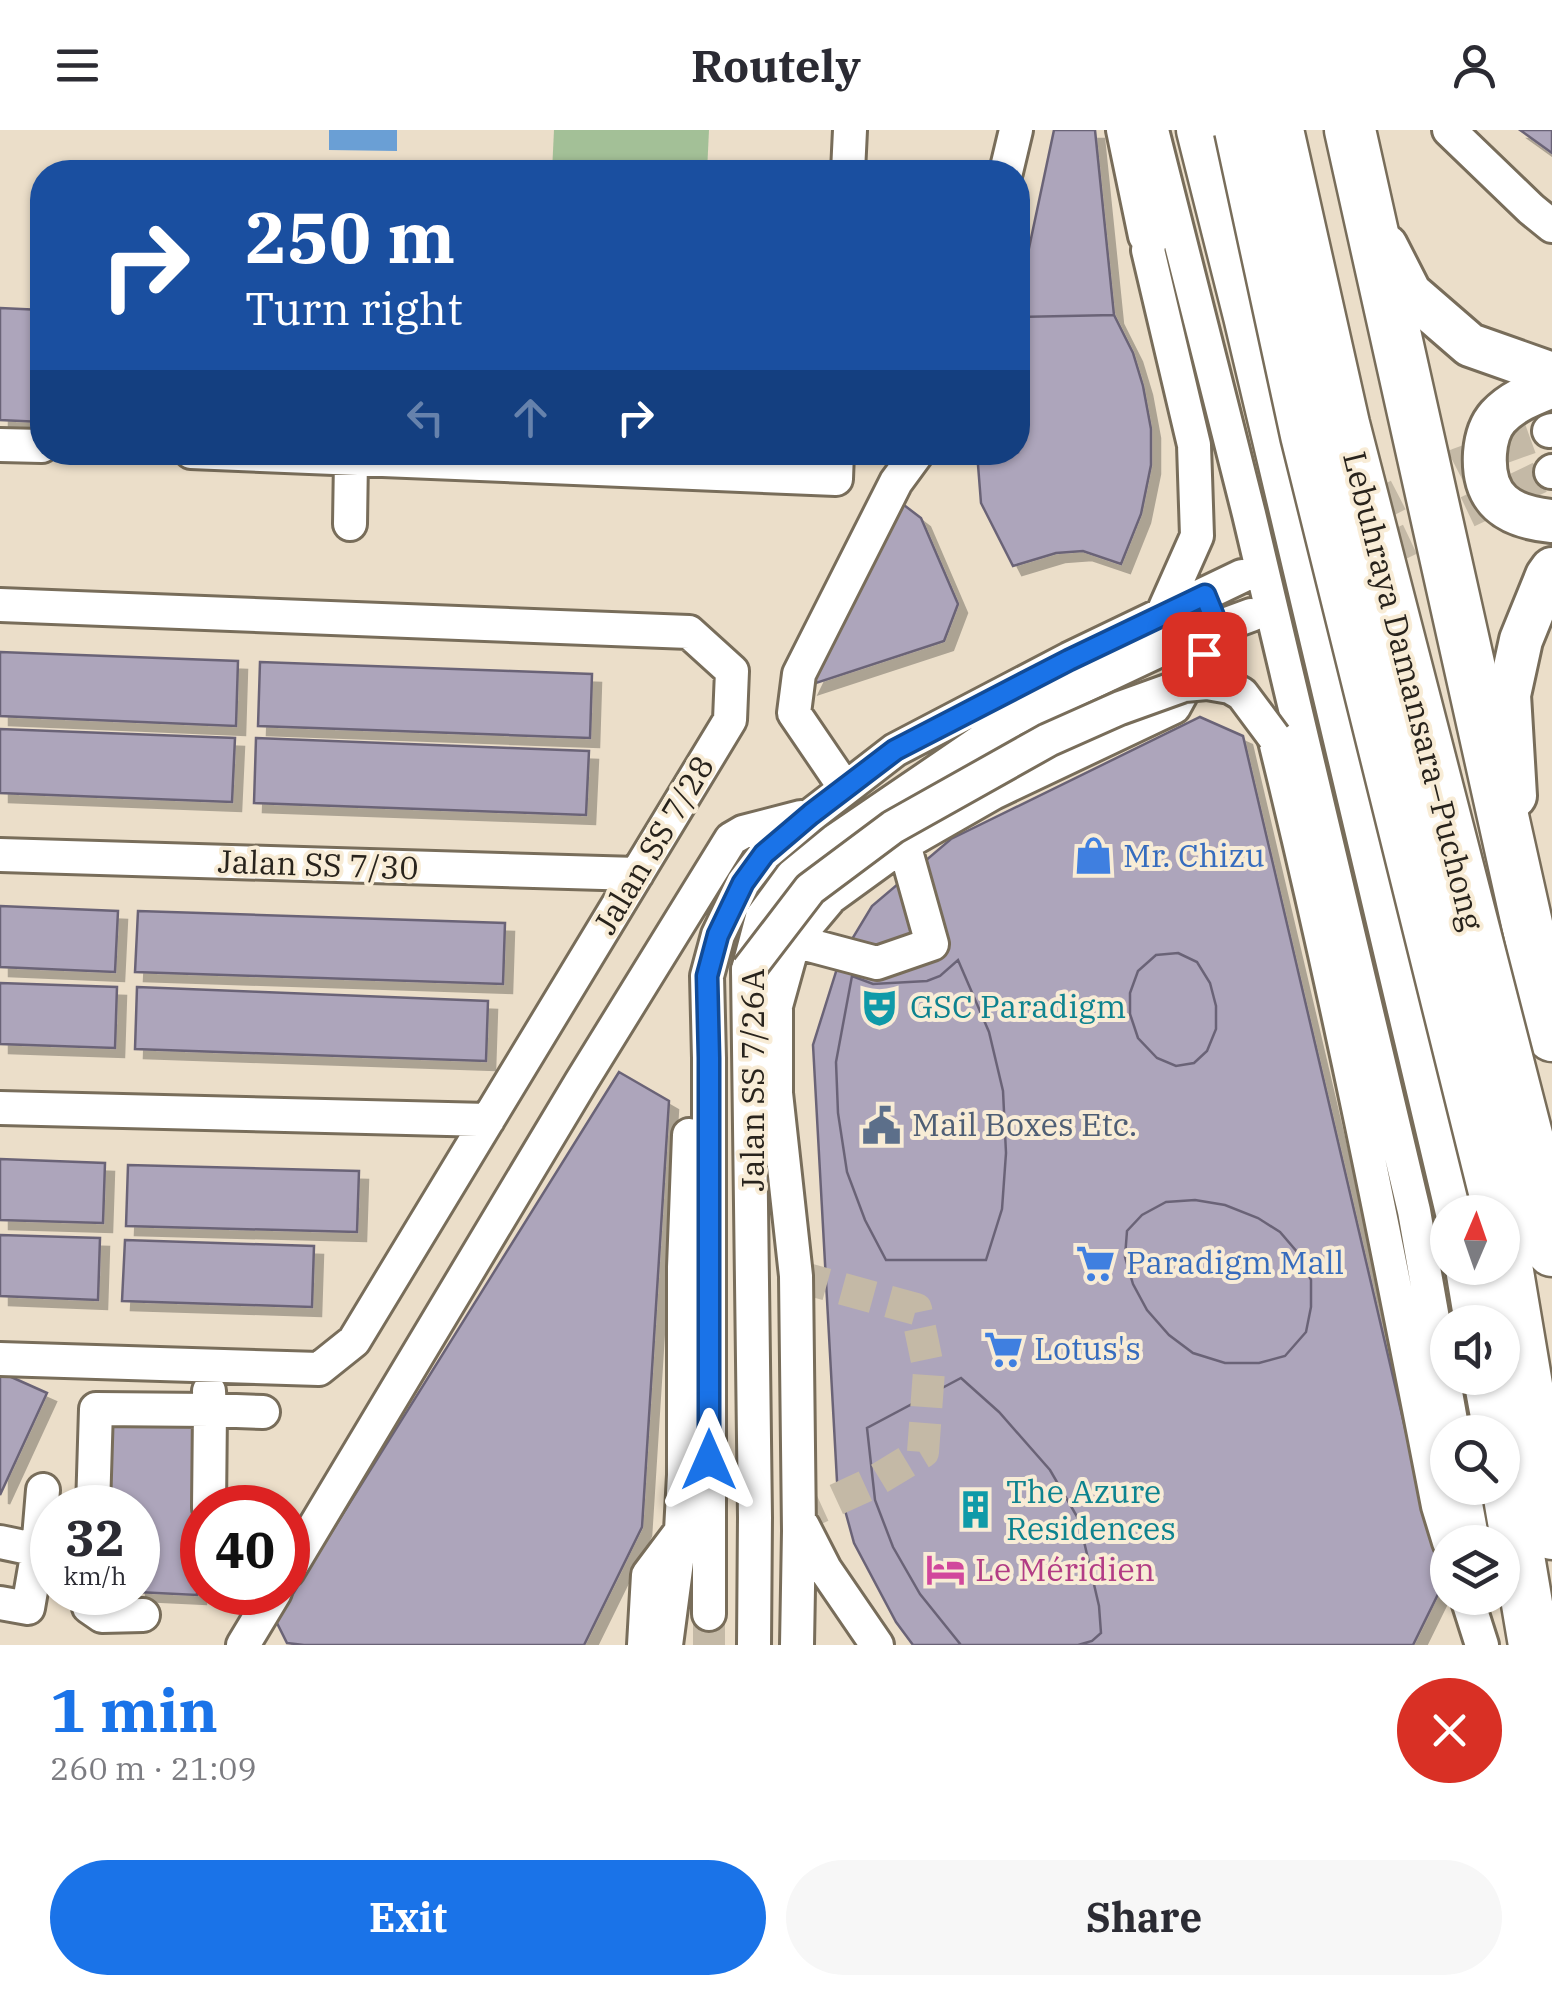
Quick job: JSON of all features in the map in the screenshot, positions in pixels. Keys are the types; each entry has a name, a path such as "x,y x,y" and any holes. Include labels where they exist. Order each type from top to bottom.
{"highway":[{"name":"Lebuhraya Damansara–Puchong","path":"1278,130 1521,1207"},
{"path":"1324,130 1203,149 1249,316 1458,1195"},
{"path":"1350,130 1552,1036"},
{"name":"Lebuhraya Damansara–Puchong","path":"1203,149 1306,435 1521,1207 1552,1250"},
{"path":"1249,316 1261,278 1302,254 1335,254 1360,266 1389,311"},
{"path":"1510,1285 1552,1534"},
{"path":"1510,1505 1534,1645"}],"main road":[{"path":"1368,210 1410,293 1470,345 1552,374"},
{"path":"1552,386 1522,398 1496,419 1485,450 1485,476 1492,496 1502,505 1525,516 1552,521"},
{"path":"1520,898 1509,694 1521,640 1546,576 1552,570"}],"street":[{"path":"849,160 850,130"},
{"path":"1009,160 1016,130"},
{"path":"1123,130 1194,444 1197,536 1161,617"},
{"path":"1152,130 1203,149"},
{"path":"1449,130 1552,226"},
{"path":"1148,250 1203,149"},
{"path":"1203,149 1249,514 1414,1211 1450,1415"},
{"path":"0,444 30,445"},
{"path":"350,524 351,465"},
{"path":"496,465 836,479 837,465"},
{"path":"845,788 794,713 800,674 896,482 908,465"},
{"name":"Jalan SS 7/26A","path":"709,1614 707,976 718,935 743,883 764,854 895,750 1242,576"},
{"path":"797,1645 796,1276 776,1093 776,1006 794,940 831,897 904,844 993,792 1174,707 1218,627 1205,595"},
{"name":"Jalan SS 7/28","path":"0,606 689,632 732,671 730,720 354,1342 319,1368 0,1360"},
{"name":"Jalan SS 7/26A","path":"754,1645 748,970 762,917 792,876 836,840 1012,720 1175,643 1251,615"},
{"path":"748,970 810,889 893,827 1066,732 1184,685 1207,683 1230,688 1252,704 1274,737 1342,908"},
{"path":"1274,737 1304,859 1444,1525"},
{"path":"310,1534 730,838 811,814"},
{"path":"794,940 877,963 932,944 904,844"},
{"name":"Jalan SS 7/30","path":"0,855 637,874"},
{"path":"666,1645 682,1530 688,1152 693,1105 709,1058"},
{"path":"0,1108 488,1120"},
{"path":"753,1275 796,1276"},
{"path":"207,1367 209,1485"},
{"path":"93,1485 96,1409 263,1412"},
{"path":"755,1518 798,1518"},
{"path":"798,1518 825,1569 877,1645"},
{"path":"644,1645 648,1576 682,1530"},
{"path":"0,1542 30,1548"},
{"path":"0,1603 28,1608 30,1596"},
{"path":"243,1645 261,1615"},
{"path":"1472,1615 1482,1645"},
{"path":"1485,1615 1491,1645"}],"green space":[{"path":"554,130 709,130 708,160 553,160"}],"water":[{"path":"329,130 397,130 397,151 329,150"}],"building":[{"path":"1054,130 1095,130 1114,315 1030,317 1030,243"},
{"path":"1520,130 1552,130 1552,153"},
{"path":"0,308 30,309 30,421 0,420"},
{"path":"1114,315 1133,353 1151,429 1151,465 1141,514 1121,564 1083,551 1056,553 1013,566 981,503 978,465 1030,465 1030,317"},
{"path":"900,502 921,518 958,604 944,641 810,685"},
{"path":"0,652 238,661 236,726 0,716"},
{"path":"260,662 592,674 590,738 258,726"},
{"name":"Paradigm Mall","path":"1200,717 1243,736 1430,1535 1430,1610 1413,1645 913,1645 896,1622 854,1543 837,1481 813,1045 840,959 872,906 951,839"},
{"path":"0,729 235,738 232,802 0,793"},
{"path":"256,738 589,751 586,815 254,803"},
{"path":"0,906 118,911 115,972 0,967"},
{"path":"138,911 505,923 503,984 135,972"},
{"path":"1178,953 1197,962 1210,983 1216,1029 1207,1051 1194,1063 1176,1066 1157,1058 1138,1038 1130,1014 1130,993 1138,971 1156,955"},
{"path":"958,960 989,1032 1003,1091 1006,1153 1002,1209 986,1260 886,1260 847,1172 838,1113 836,1062 852,976 873,984 927,981 940,976"},
{"path":"0,983 117,987 115,1048 0,1044"},
{"path":"137,987 488,1001 486,1061 135,1049"},
{"path":"619,1072 669,1101 642,1527 584,1645 287,1643 276,1621 280,1615 310,1615 310,1567"},
{"path":"0,1159 105,1163 103,1223 0,1220"},
{"path":"128,1165 359,1171 357,1232 126,1226"},
{"path":"1195,1200 1225,1205 1258,1218 1280,1232 1298,1253 1311,1280 1311,1307 1306,1332 1285,1356 1259,1363 1225,1363 1193,1353 1169,1335 1147,1310 1125,1257 1127,1231 1142,1215 1166,1202"},
{"path":"0,1235 100,1238 98,1300 0,1296"},
{"path":"125,1240 314,1246 312,1307 122,1301"},
{"path":"0,1372 47,1393 0,1495"},
{"name":"The Azure Residences","path":"961,1378 999,1412 1050,1470 1079,1520 1099,1606 1101,1633 1092,1641 1078,1645 961,1645 920,1594 893,1547 875,1500 867,1428"},
{"path":"104,1419 204,1423 201,1485 180,1485 180,1594 160,1593 160,1485 101,1485"}],"tunnel":[{"path":"1242,576 1458,464 1549,431"},
{"path":"1251,615 1551,472"},
{"path":"796,1276 916,1309 929,1371 923,1452 870,1484 798,1517"},
{"path":"709,1614 709,1645"}],"place":[{"name":"Mr. Chizu","path":"1093,856"},
{"name":"GSC Paradigm","path":"880,1007"},
{"name":"Mail Boxes Etc.","path":"882,1125"},
{"name":"Paradigm Mall","path":"1096,1263"},
{"name":"Lotus's","path":"1004,1349"},
{"name":"The Azure Residences","path":"976,1510"},
{"name":"Le Méridien","path":"945,1570"}],"route":[{"path":"709,1460 707,976 718,935 743,883 764,854 895,750 1205,595 1218,627 1204,654"}]}
